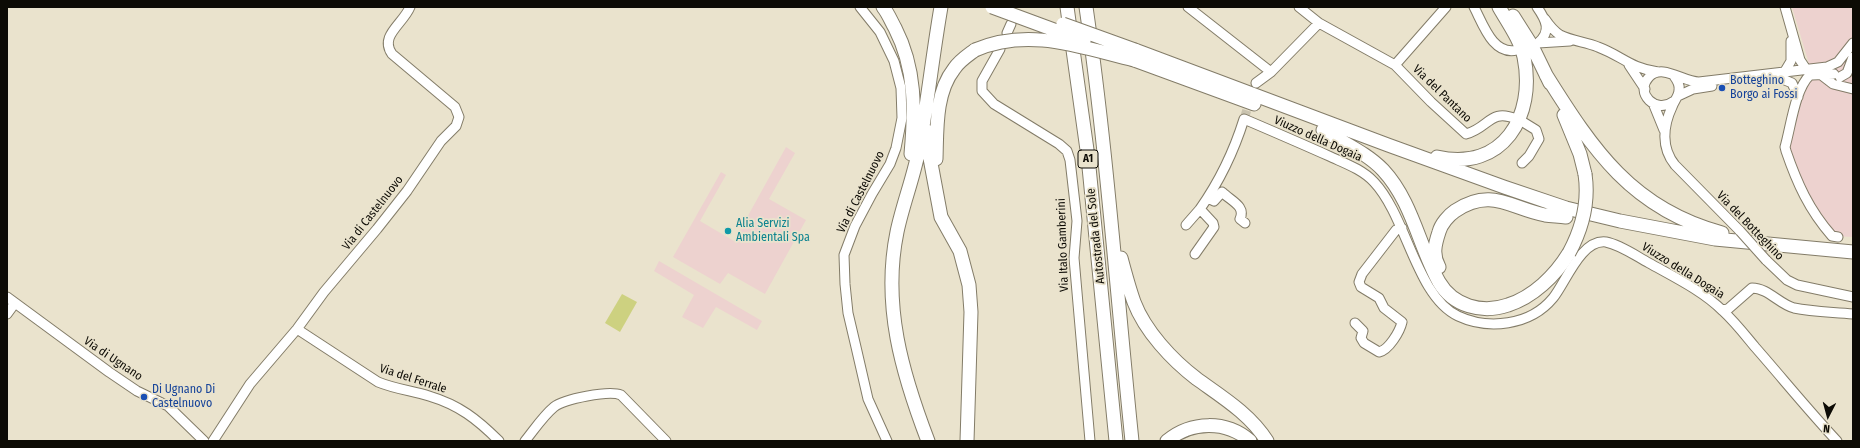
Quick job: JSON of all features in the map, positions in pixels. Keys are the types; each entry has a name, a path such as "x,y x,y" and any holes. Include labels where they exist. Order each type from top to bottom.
{"highway":[{"path":"928,441 916,409 904,366 892,312 892,276 896,243 920,146 941,7"},
{"path":"946,7 927,129 941,218 960,251 969,285 971,312 966,441"},
{"path":"992,7 1134,55 1504,187 1599,216 1715,239 1853,252"},
{"path":"1018,7 1323,130 1476,187 1566,217 1611,228 1694,244 1853,260"},
{"name":"Autostrada del Sole","path":"1067,7 1088,157 1116,441"},
{"name":"Autostrada del Sole","path":"1086,7 1095,68 1113,230 1132,441"},
{"path":"1323,130 1364,155 1383,170 1407,209 1440,283 1449,294 1464,305 1480,310 1498,309 1518,302 1535,291 1550,278 1578,233 1587,190 1577,158 1561,117 1528,52 1499,7"},
{"path":"1509,7 1530,42 1546,75 1580,154 1583,175"},
{"path":"884,9 903,44 911,73 914,105 906,198"},
{"path":"1388,146 1441,158 1457,160 1470,159 1483,155 1504,141 1520,119 1523,109 1525,88 1523,55 1511,26"},
{"path":"936,187 937,135 942,94 947,80 954,68 975,50 1000,41 1016,39 1041,39 1134,55"},
{"path":"1546,75 1582,131 1606,161 1626,183 1648,200 1670,214 1705,228 1726,234 1750,236 1776,245"},
{"path":"1566,217 1545,215 1493,200 1480,199 1465,204 1450,214 1440,229 1435,247 1436,262 1452,288 1467,299 1481,304 1497,302 1515,296 1545,277 1567,252"},
{"path":"1113,230 1135,303 1153,335 1178,363 1247,418 1266,441"},
{"path":"1167,441 1183,430 1206,425 1232,430 1250,441"}],"street":[{"name":"Via di Castelnuovo","path":"214,441 250,384 297,330 324,292 377,229 441,141 458,122 459,117 455,108 392,54 388,48 388,39 410,7"},
{"name":"Via di Castelnuovo","path":"860,7 880,32 894,61 901,88 902,118 896,148 890,164 855,226 844,254 844,284 848,313 868,399 887,441"},
{"path":"1188,7 1271,72"},
{"name":"Via del Pantano","path":"1299,7 1319,23 1395,65 1431,102 1466,134 1484,126 1492,118 1499,115 1519,121 1536,130 1540,139 1529,156 1522,163"},
{"name":"Via del Pantano","path":"1395,65 1446,7"},
{"path":"1474,7 1497,46 1507,51 1517,50"},
{"path":"1537,7 1545,19 1559,34 1606,50 1629,64 1643,69 1666,72 1674,76 1699,82 1783,74 1845,74"},
{"path":"1785,7 1800,60 1812,73 1833,84 1853,88"},
{"path":"1545,19 1546,32 1544,37 1538,43 1576,41"},
{"path":"1256,83 1271,72 1319,23"},
{"path":"1653,103 1664,106 1686,92 1705,87 1783,74 1791,61 1792,34"},
{"path":"1853,43 1833,70 1845,74 1853,85"},
{"name":"Via Italo Gamberini","path":"1000,49 982,81 982,91 994,104 1059,144 1067,151 1070,160 1077,221 1074,258 1090,441"},
{"path":"1845,74 1853,57"},
{"path":"1838,237 1832,236 1806,202 1798,186 1785,147 1798,97 1804,83 1812,73 1837,63 1845,64 1845,74"},
{"name":"Via del Botteghino","path":"1629,64 1645,89 1647,97 1653,103 1664,130 1666,150 1673,162 1766,260 1787,280 1797,285 1853,297"},
{"path":"1645,89 1648,78 1658,72"},
{"path":"1783,74 1792,83 1798,97"},
{"name":"Via del Botteghino","path":"1664,130 1676,99 1679,86 1674,76"},
{"name":"Viuzzo della Dogaia","path":"1208,198 1236,145 1244,119 1363,173 1369,177 1382,192 1402,228 1429,289 1440,303 1455,314 1470,321 1487,325 1510,323 1535,313 1552,299 1584,251 1594,244 1605,242 1625,249 1675,277 1722,310 1837,441"},
{"path":"1186,225 1208,198 1214,201 1222,192 1240,207 1242,214 1240,219 1245,223"},
{"path":"1195,254 1214,227 1213,223 1200,209"},
{"path":"1355,323 1363,331 1361,338 1364,343 1379,352 1386,349 1401,327 1402,322 1384,308 1379,298 1361,287 1359,282 1362,274 1396,230 1402,228"},
{"path":"1722,310 1728,309 1752,288 1759,288 1780,302 1793,308 1853,314"},
{"name":"Via di Ugnano","path":"7,297 137,391 168,406 204,441"},
{"path":"7,314 14,303"},
{"name":"Via del Ferrale","path":"297,330 378,382 429,396 471,415 499,441"},
{"path":"525,441 558,404 607,393 616,393 621,395 666,441"}],"shaded area":[{"path":"1792,7 1853,7 1853,237 1832,236 1806,197 1788,148 1809,64"},
{"path":"786,147 795,153 769,199 806,220 765,294 728,273 720,284 673,257 721,172 726,175 700,221 734,241"},
{"path":"659,261 762,321 757,330 716,307 703,328 682,317 694,295 654,271"}],"green space":[{"path":"622,294 637,302 620,332 605,323"}],"tunnel":[{"path":"1244,119 1251,97"}],"place":[{"name":"Botteghino Borgo ai Fossi","path":"1722,88"},
{"name":"Alia Servizi Ambientali Spa","path":"728,231"},
{"name":"Di Ugnano Di Castelnuovo","path":"144,397"}]}
